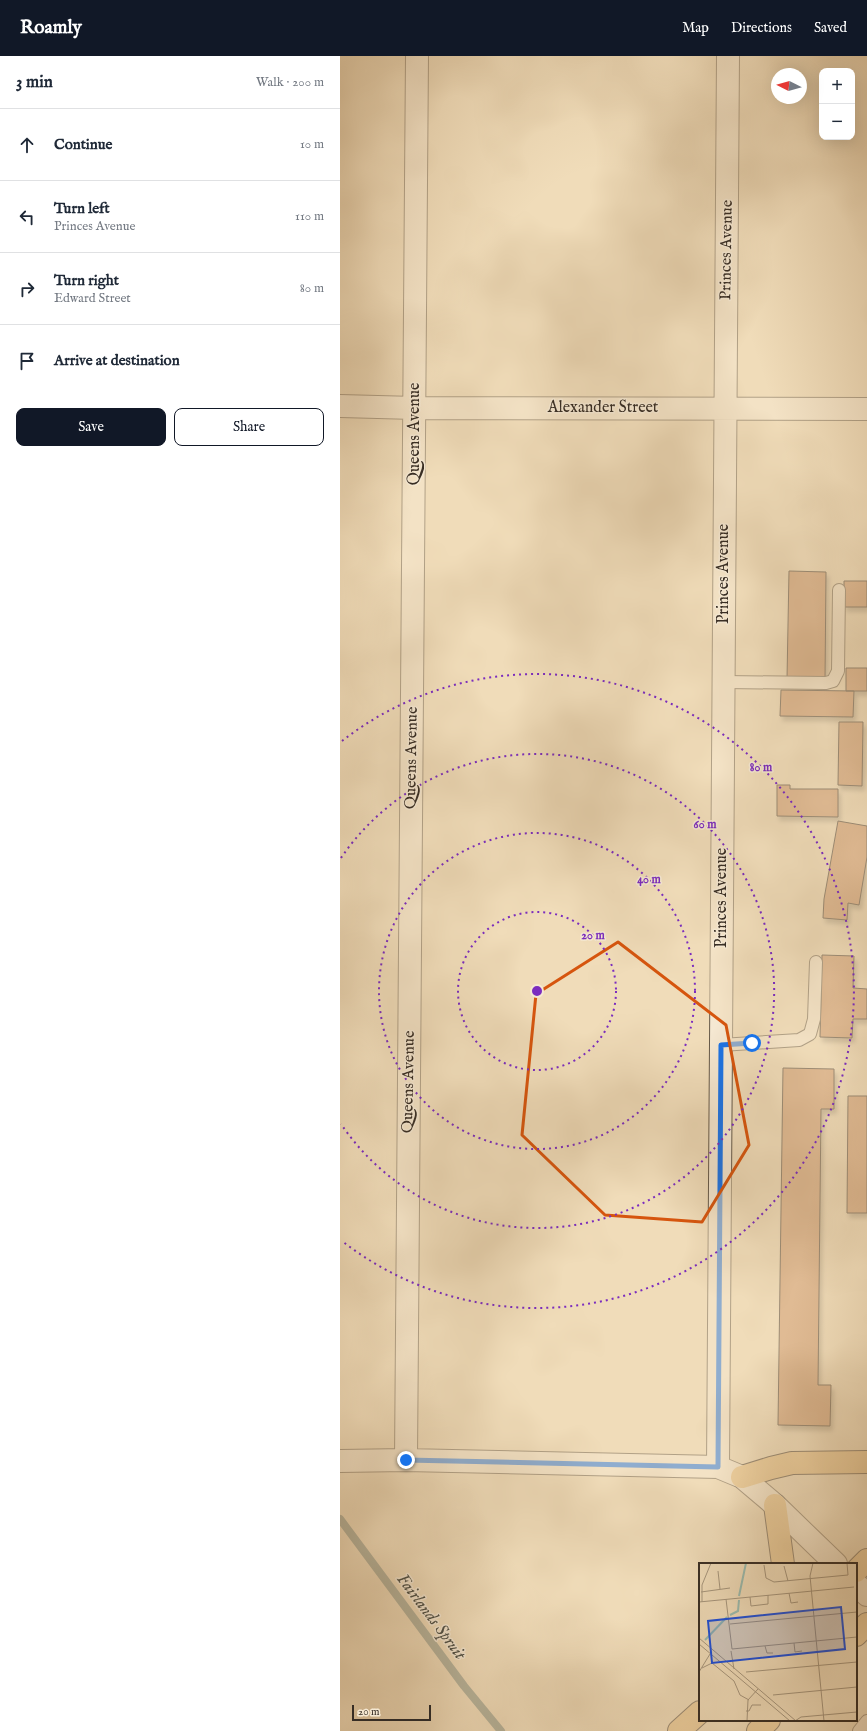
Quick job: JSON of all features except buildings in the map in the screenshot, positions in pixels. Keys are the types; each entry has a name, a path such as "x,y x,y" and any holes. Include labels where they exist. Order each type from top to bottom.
{"main road":[{"path":"742,1477 771,1468 792,1464 867,1462"},
{"path":"775,1505 783,1563"},
{"path":"857,1570 867,1560"},
{"path":"857,1634 867,1624"},
{"path":"679,1731 699,1713"},
{"path":"758,1731 768,1721"}],"street":[{"name":"Queens Avenue","path":"406,1460 417,56"},
{"name":"Princes Avenue","path":"718,1467 728,56"},
{"name":"Alexander Street","path":"340,406 415,408 867,409"},
{"path":"340,1461 406,1460 718,1467 742,1477 775,1505 835,1563"},
{"path":"857,1585 867,1595"}],"lane":[{"path":"724,682 826,683 833,681 838,671 838,590"},
{"path":"721,1045 799,1040 810,1034 814,1019 816,962"},
{"path":"859,1731 867,1721"}],"highlighted area":[{"path":"618,942 726,1025 749,1145 702,1222 605,1215 522,1135 536,994"}],"waterway":[{"name":"Fairlands Spruit","path":"340,1519 464,1686 501,1731"}],"route":[{"path":"406,1460 718,1467 721,1045 752,1043"}]}
